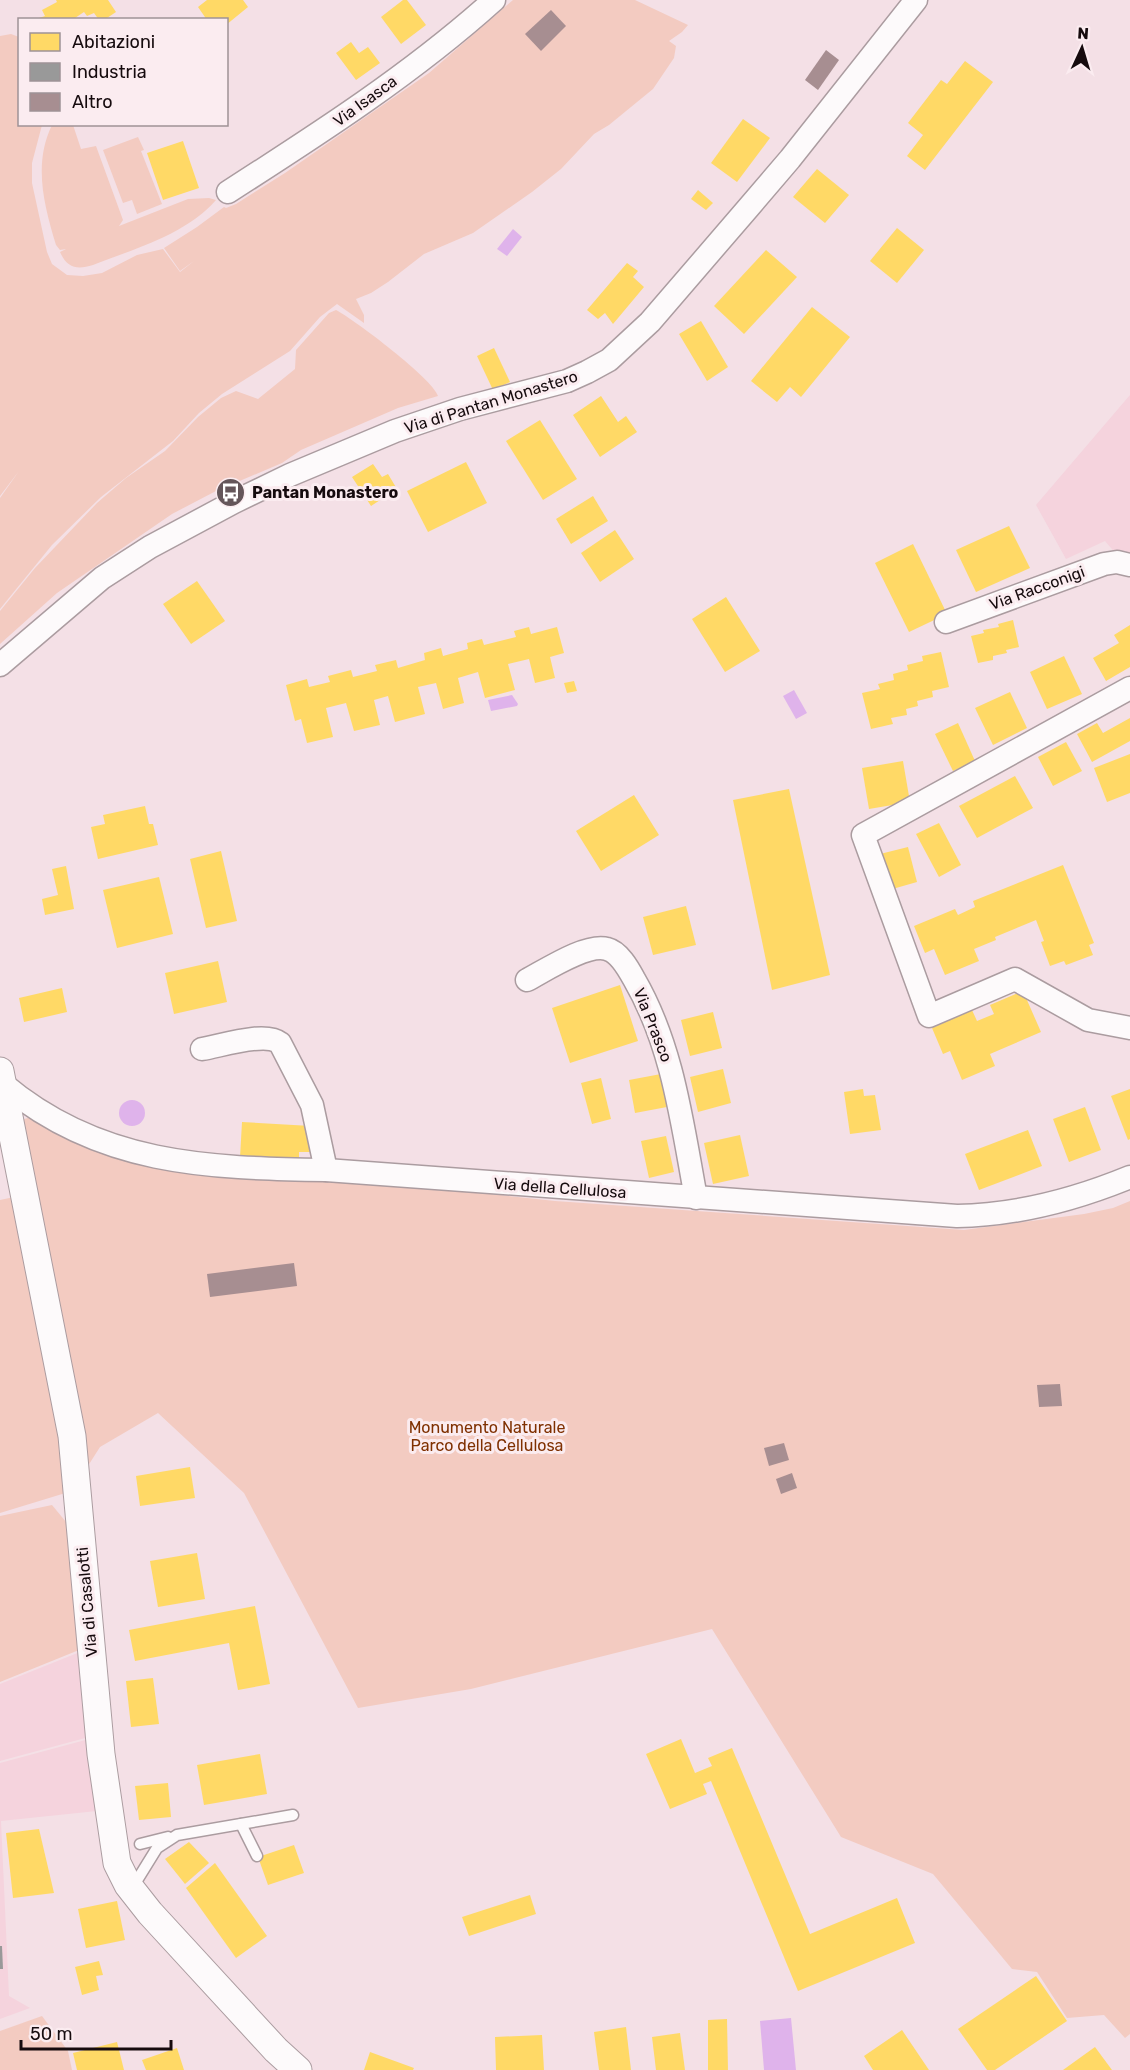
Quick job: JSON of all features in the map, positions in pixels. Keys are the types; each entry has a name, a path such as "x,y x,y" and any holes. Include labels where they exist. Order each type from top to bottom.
{"street":[{"name":"Via Isasca","path":"228,192 315,137 391,83 494,0"},
{"name":"Via di Pantan Monastero","path":"0,666 102,578 150,547 234,502 290,475 395,431 452,412 567,381 609,360 650,322 762,191 916,0"},
{"name":"Via Racconigi","path":"946,622 1104,564 1117,562 1130,565"},
{"path":"1130,688 863,835 929,1016 1015,979 1089,1020 1130,1028"},
{"name":"Via Prasco","path":"527,980 590,949 608,949 619,957 647,1004 665,1048 696,1198"},
{"path":"202,1049 261,1038 275,1039 280,1043 312,1105 326,1170"},
{"name":"Via della Cellulosa","path":"1,1077 24,1101 46,1116 126,1150 161,1158 242,1169 326,1170 940,1216 986,1216 1069,1200 1130,1177"},
{"name":"Via di Casalotti","path":"1,1077 72,1436 101,1754 115,1854 131,1890 276,2050 298,2070"}],"lane":[{"path":"140,1844 177,1835 293,1815"},
{"path":"241,1824 257,1856"},
{"path":"131,1890 157,1848 177,1835"}],"shaded area":[{"path":"513,229 522,237 507,256 497,249"},
{"path":"1130,395 1130,570 1105,541 1066,559 1036,505"},
{"path":"794,690 807,713 796,719 783,696"},
{"path":"512,695 517,706 491,711 488,700"},
{"path":"132,1100 141,1104 145,1113 141,1122 132,1126 123,1122 119,1113 123,1104"},
{"path":"80,1652 89,1737 0,1761 0,1684"},
{"path":"89,1739 97,1811 1,1821 9,1996 30,2008 0,2019 0,1763"},
{"path":"791,2018 796,2070 764,2070 760,2021"}],"green space":[{"path":"513,0 635,0 688,25 669,41 676,46 674,58 653,89 609,125 594,134 561,169 473,233 424,254 388,282 356,299 364,315 364,323 337,304 320,317 290,351 222,394 199,413 173,441 101,497 52,545 0,609 0,498 19,471 0,496 0,36 11,34 18,37 18,126 42,126 32,163 32,183 47,252 52,264 67,275 83,276 102,273 137,255 163,249 180,272 194,261 180,271 164,248 224,207 236,204 285,173 429,73"},
{"path":"52,126 73,126 81,149 96,146 123,220 119,226 188,199 216,200 190,222 159,239 93,265 73,266 60,252 66,249 60,250 56,245 44,200 42,170 46,140"},
{"path":"138,137 144,150 141,151 162,204 137,214 132,200 123,203 103,150"},
{"path":"336,310 409,364 438,396 398,408 301,450 282,463 216,491 172,514 57,593 0,644 0,611 35,568 97,503 126,478 165,451 198,417 221,398 236,391 258,399 295,369 296,350 329,313"},
{"name":"Monumento Naturale Parco della Cellulosa","path":"33,1116 74,1138 408,1185 555,1201 964,1230 1084,1214 1113,1208 1130,1201 1130,2034 1125,2038 1104,2015 1067,2018 1037,1972 1012,1969 933,1874 841,1837 712,1629 471,1689 358,1708 244,1493 158,1413 100,1447 72,1491 0,1513 0,1200 33,1193 19,1121"},
{"path":"52,1505 71,1528 79,1650 0,1682 0,1516"},
{"path":"42,2016 68,2051 72,2070 0,2070 0,2031"}],"building: Abitazioni":[{"path":"56,0 108,0 116,12 107,18 98,18 94,13 87,16 84,12 75,18 39,18 45,16 42,10 57,2"},
{"path":"207,0 243,0 248,7 228,23 228,18 206,18 198,7"},
{"path":"403,0 407,0 426,25 401,44 381,17"},
{"path":"351,42 359,53 368,47 380,63 356,80 336,53"},
{"path":"965,61 993,82 925,170 907,156 923,135 908,123 941,80 947,84"},
{"path":"743,119 770,138 737,182 711,163"},
{"path":"183,141 199,188 163,200 147,153"},
{"path":"817,169 849,195 825,223 793,197"},
{"path":"698,190 713,203 706,210 691,199"},
{"path":"897,228 924,250 897,283 870,261"},
{"path":"766,250 797,277 744,334 714,306"},
{"path":"627,263 638,271 633,277 644,287 613,324 605,313 598,319 587,310"},
{"path":"812,307 850,337 801,397 790,387 777,402 751,381"},
{"path":"701,321 728,367 707,381 679,334"},
{"path":"494,348 510,382 493,390 477,356"},
{"path":"601,396 618,422 626,416 637,432 600,457 573,415"},
{"path":"540,420 577,479 543,500 506,441"},
{"path":"466,462 487,503 428,532 407,491"},
{"path":"373,464 382,477 388,474 397,489 371,506 352,477"},
{"path":"593,496 608,521 571,544 556,519"},
{"path":"1009,526 1030,568 976,592 956,550"},
{"path":"615,530 634,559 600,582 581,553"},
{"path":"913,544 947,614 909,632 875,563"},
{"path":"197,581 225,621 191,644 163,604"},
{"path":"726,597 760,651 725,672 692,619"},
{"path":"1013,620 1019,647 993,656 993,660 978,663 971,636 984,633 983,630 999,627 998,624"},
{"path":"1130,625 1130,667 1106,681 1093,658 1119,643 1114,635"},
{"path":"529,627 531,634 557,627 564,653 550,657 555,678 535,683 529,659 508,664 515,690 485,698 478,672 458,678 464,703 443,709 436,683 418,687 425,714 395,722 388,696 374,700 380,725 354,731 346,703 326,708 333,737 307,743 301,719 295,721 286,685 307,679 309,687 330,682 328,676 351,670 353,677 377,671 375,665 396,660 398,668 425,660 424,653 441,648 443,656 468,649 467,643 482,639 484,645 516,637 514,631"},
{"path":"941,652 949,687 932,691 933,697 917,701 918,706 906,709 907,715 891,718 893,724 871,729 862,693 880,689 878,684 894,680 893,674 908,670 907,665 923,661 922,656"},
{"path":"1064,656 1082,694 1047,709 1030,672"},
{"path":"574,681 577,691 567,693 564,683"},
{"path":"1010,692 1027,728 993,745 975,708"},
{"path":"1130,718 1130,741 1092,762 1077,734 1097,723 1103,733"},
{"path":"958,723 975,761 953,771 935,734"},
{"path":"1066,742 1082,771 1053,786 1038,757"},
{"path":"1130,754 1130,793 1107,802 1094,768"},
{"path":"903,761 910,802 869,809 862,768"},
{"path":"1015,776 1033,808 977,838 959,806"},
{"path":"789,789 830,975 772,990 733,800"},
{"path":"634,795 659,835 601,871 576,831"},
{"path":"145,806 149,824 153,824 158,845 98,859 91,827 105,824 103,815"},
{"path":"939,823 961,865 939,877 916,834"},
{"path":"908,847 917,882 889,890 880,854"},
{"path":"221,851 237,921 206,928 190,859"},
{"path":"1063,865 1094,943 1089,945 1093,955 1066,965 1064,961 1050,966 1036,920 995,937 996,940 974,949 979,961 945,975 934,949 925,953 914,926 955,909 958,915 975,907 973,901"},
{"path":"66,866 74,909 45,915 42,899 58,895 52,869"},
{"path":"159,877 173,934 117,948 103,890"},
{"path":"686,906 696,945 653,955 643,917"},
{"path":"218,961 227,1002 174,1014 165,973"},
{"path":"620,985 638,1041 570,1063 552,1008"},
{"path":"62,988 67,1012 24,1022 19,998"},
{"path":"1023,991 1041,1032 990,1054 995,1066 962,1080 950,1051 943,1054 932,1028 972,1010 977,1021 994,1014 990,1005"},
{"path":"713,1012 722,1048 690,1056 681,1020"},
{"path":"723,1069 731,1103 698,1112 690,1077"},
{"path":"661,1074 667,1107 635,1113 629,1080"},
{"path":"601,1078 611,1119 592,1124 581,1083"},
{"path":"863,1089 864,1096 875,1095 881,1130 850,1134 844,1092"},
{"path":"1130,1089 1130,1139 1128,1140 1111,1096"},
{"path":"1085,1107 1101,1150 1069,1162 1053,1119"},
{"path":"242,1122 311,1126 310,1152 299,1152 299,1161 240,1158"},
{"path":"1028,1130 1042,1166 979,1190 965,1154"},
{"path":"740,1135 749,1176 713,1184 704,1143"},
{"path":"666,1136 674,1172 649,1178 641,1141"},
{"path":"190,1467 195,1498 140,1506 136,1476"},
{"path":"197,1553 205,1599 158,1607 150,1561"},
{"path":"255,1606 270,1684 238,1690 229,1643 135,1661 129,1630"},
{"path":"153,1678 159,1724 131,1727 126,1681"},
{"path":"681,1739 695,1773 712,1766 708,1758 732,1748 810,1934 897,1898 915,1943 798,1991 711,1781 703,1784 707,1794 670,1809 646,1754"},
{"path":"260,1754 267,1794 204,1805 197,1765"},
{"path":"168,1783 171,1817 139,1820 135,1786"},
{"path":"39,1829 54,1893 13,1898 6,1833"},
{"path":"189,1842 209,1863 185,1884 165,1859"},
{"path":"294,1845 304,1873 268,1885 258,1857"},
{"path":"215,1863 267,1936 236,1958 186,1888"},
{"path":"530,1895 536,1914 469,1936 462,1917"},
{"path":"117,1901 125,1940 86,1948 78,1909"},
{"path":"99,1961 103,1975 96,1976 99,1990 82,1995 75,1967"},
{"path":"1036,1976 1067,2021 995,2070 987,2070 958,2029"},
{"path":"727,2019 728,2070 708,2070 708,2020"},
{"path":"626,2027 631,2070 599,2070 594,2032"},
{"path":"902,2030 929,2070 873,2070 864,2056"},
{"path":"680,2033 685,2070 656,2070 652,2037"},
{"path":"542,2035 544,2070 496,2070 495,2037"},
{"path":"117,2042 124,2070 77,2070 73,2053"},
{"path":"1095,2047 1112,2070 1063,2070"},
{"path":"177,2048 184,2070 146,2070 142,2060"},
{"path":"370,2052 414,2068 413,2070 364,2070"}],"building: Industria":[{"path":"0,1946 2,1946 3,1969 0,1969"}],"building: Altro":[{"path":"551,10 566,26 541,51 525,34"},
{"path":"826,50 839,60 818,90 805,80"},
{"path":"294,1263 297,1286 210,1297 207,1274"},
{"path":"1060,1384 1062,1406 1039,1407 1037,1385"},
{"path":"784,1443 789,1460 769,1466 764,1448"},
{"path":"792,1473 797,1488 781,1494 776,1479"}],"place":[{"name":"Pantan Monastero","path":"231,492"}]}
